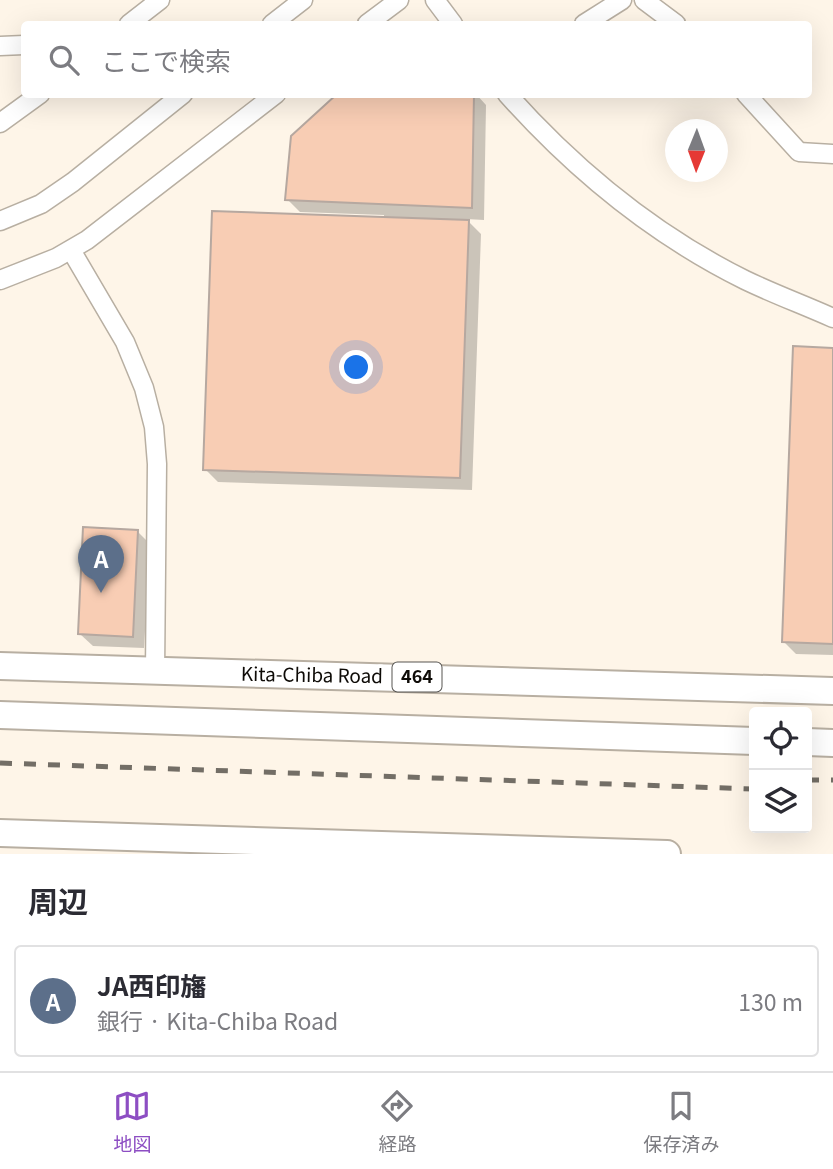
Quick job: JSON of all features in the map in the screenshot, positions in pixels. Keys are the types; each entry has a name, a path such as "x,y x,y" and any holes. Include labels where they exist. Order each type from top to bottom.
{"highway":[{"name":"Kita-Chiba Road","path":"0,666 833,691"},
{"path":"0,715 749,741"},
{"path":"812,743 833,743"},
{"path":"0,834 667,854"}],"street":[{"path":"133,21 160,0"},
{"path":"276,21 303,0"},
{"path":"371,21 399,0"},
{"path":"435,0 451,21"},
{"path":"589,21 622,0"},
{"path":"645,0 672,21"},
{"path":"0,46 21,45"},
{"path":"0,123 34,98"},
{"path":"0,221 41,204 73,182 178,98"},
{"path":"0,280 45,263 87,240 271,98"},
{"path":"511,98 538,129 581,168 650,223 693,251 745,279 833,318"},
{"path":"750,98 799,152 833,154"},
{"path":"71,250 125,342 144,388 154,427 157,464 155,672"}],"building":[{"path":"333,98 474,98 472,208 285,200 291,136"},
{"path":"212,211 469,220 460,478 203,470"},
{"path":"793,346 833,348 833,644 782,642"},
{"path":"83,527 138,530 133,637 78,634"}],"railway":[{"path":"0,763 749,789"},
{"path":"812,780 833,780"}],"place":[{"name":"JA西印旛","path":"101,593"}]}
